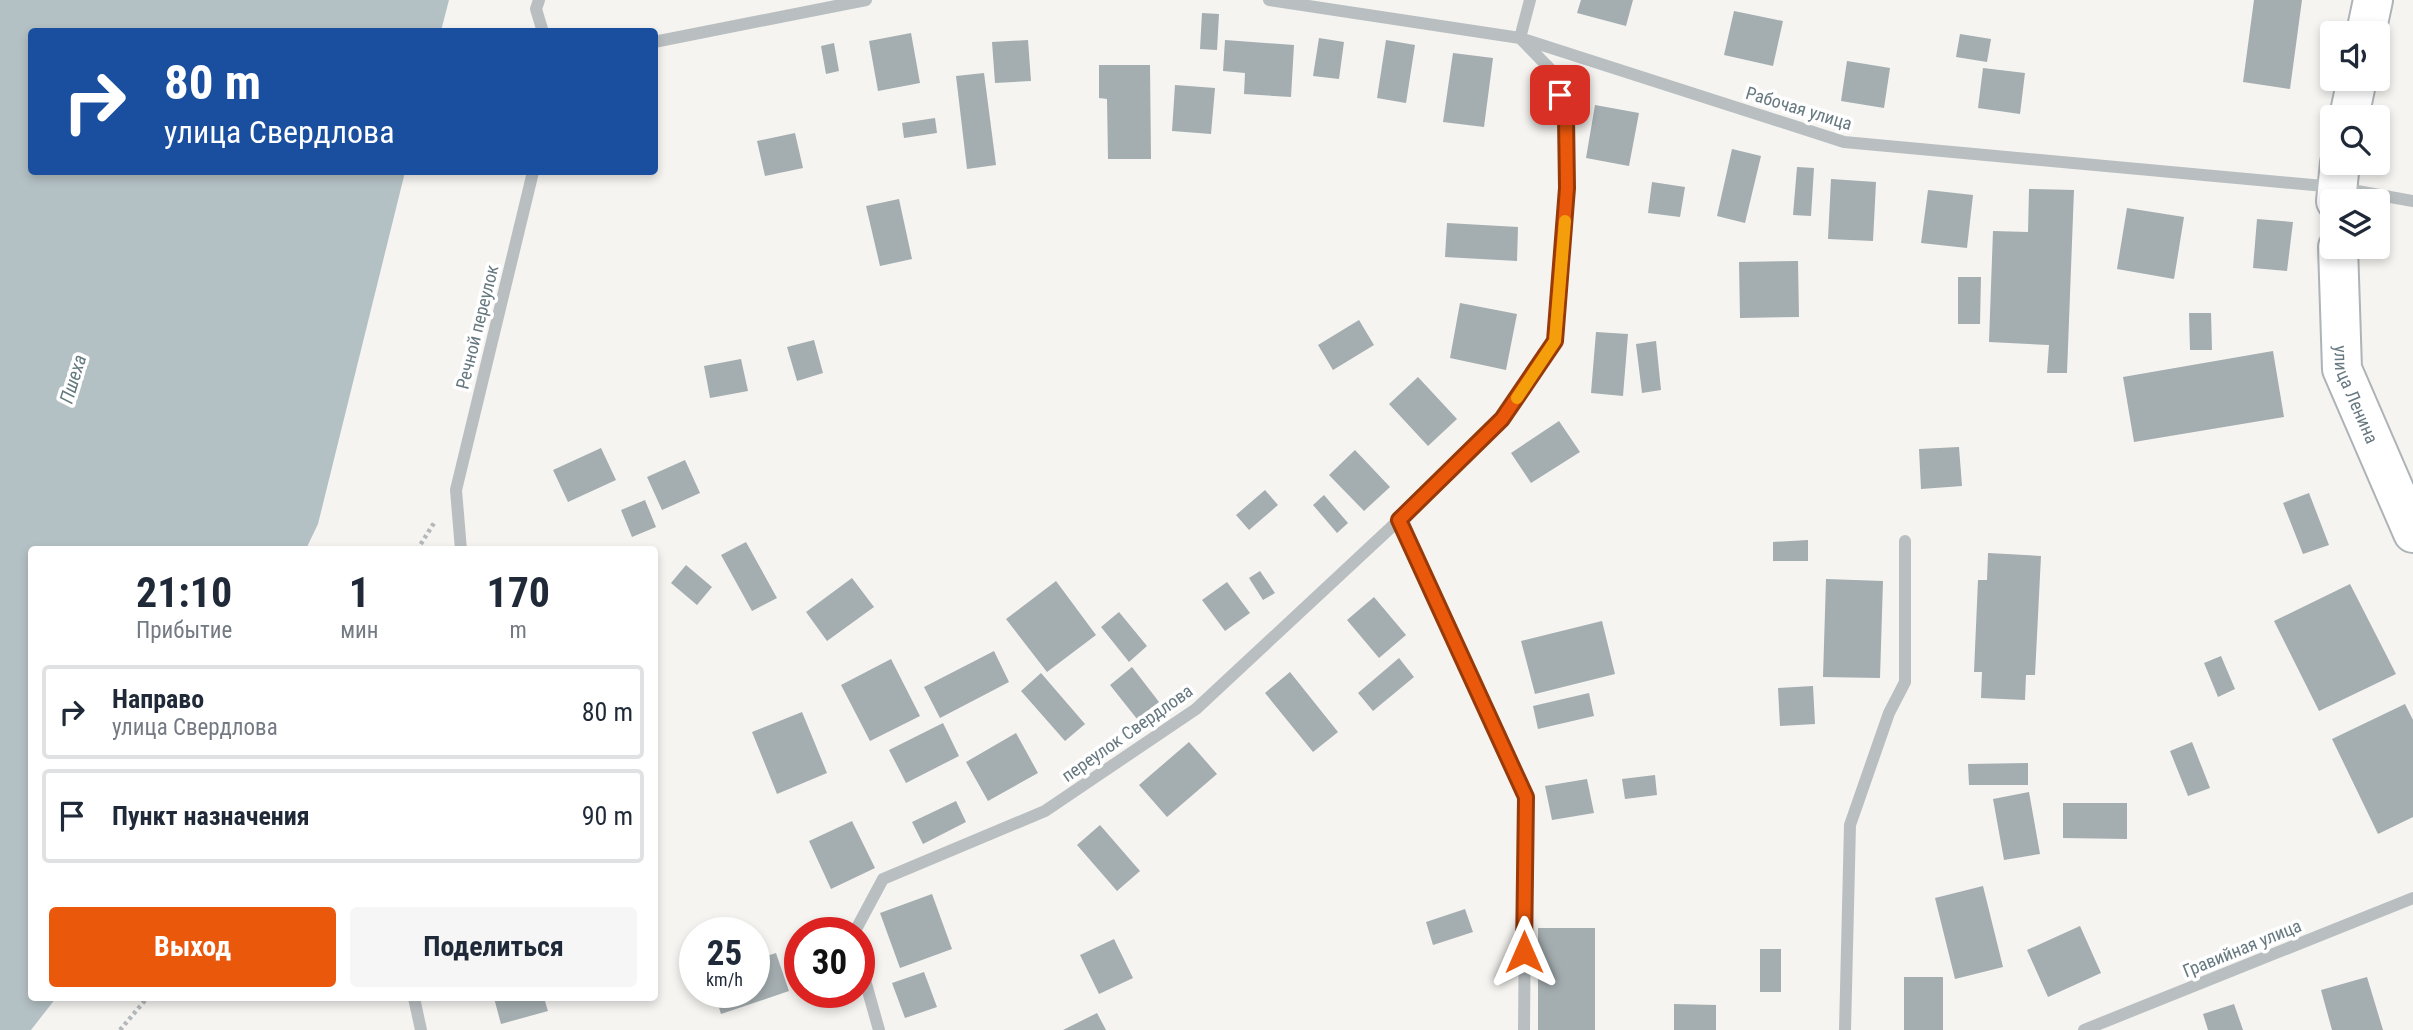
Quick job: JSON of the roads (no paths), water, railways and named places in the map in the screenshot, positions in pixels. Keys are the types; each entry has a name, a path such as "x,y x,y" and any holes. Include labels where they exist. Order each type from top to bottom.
{"main road":[{"path":"2369,21 2373,0"},
{"name":"улица Ленина","path":"2338,259 2342,369 2413,533"}],"street":[{"path":"539,0 536,9 542,28"},
{"path":"658,41 866,0"},
{"name":"Рабочая улица","path":"1269,0 1520,38 1844,142 2337,184 2413,201"},
{"path":"1520,38 1530,0"},
{"name":"переулок Свердлова","path":"863,917 883,879 1045,811 1196,709 1399,520 1502,419 1555,341 1567,188 1566,117 1554,74 1520,38"},
{"name":"Речной переулок","path":"461,546 456,490 532,175"},
{"path":"1399,520 1526,797 1524,1030"},
{"path":"1844,1030 1850,825 1889,713 1905,682 1905,541"},
{"name":"Гравийная улица","path":"2084,1030 2413,898"},
{"path":"415,1001 421,1030"},
{"path":"872,1008 878,1030"}],"water":[{"name":"Пшеха","path":"0,0 449,0 442,28 28,28 28,175 404,175 318,524 307,546 28,546 28,1001 54,1001 31,1030 0,1030"}]}
